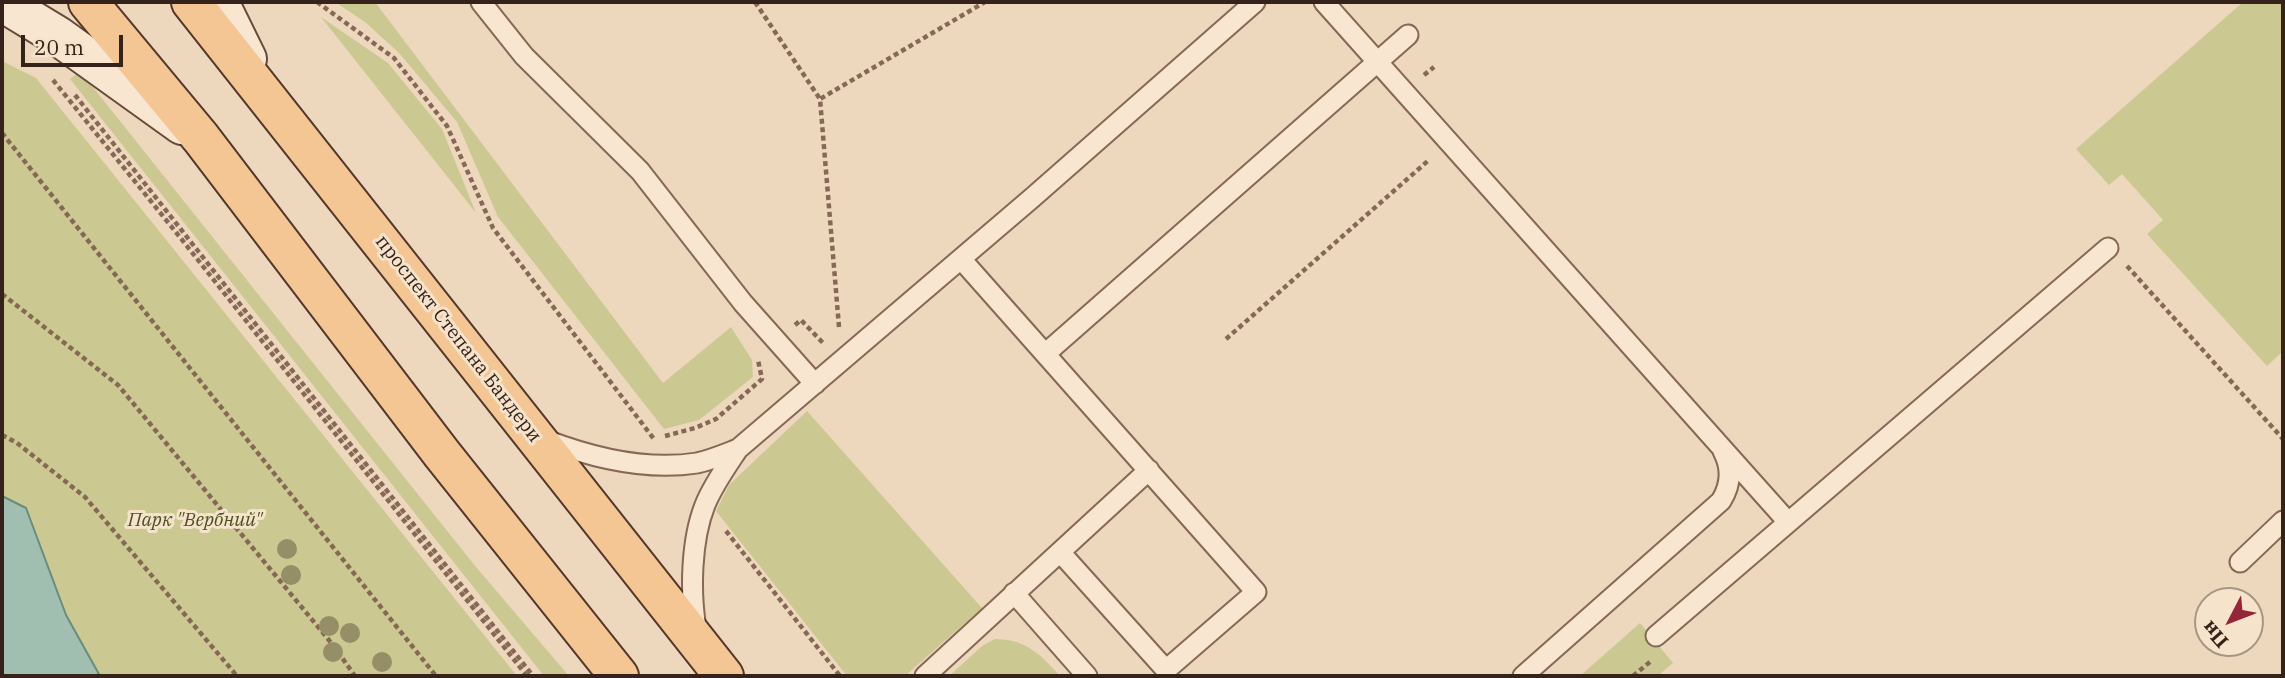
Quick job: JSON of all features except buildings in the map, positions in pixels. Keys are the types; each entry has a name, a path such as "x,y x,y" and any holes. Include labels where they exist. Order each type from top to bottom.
{"main road":[{"path":"2,2 58,36 201,138"},
{"path":"88,2 201,138 442,454 619,676"},
{"name":"проспект Степана Бандери","path":"191,2 724,676"},
{"path":"219,2 263,93"}],"lane":[{"path":"481,2 524,56 640,172 743,303 815,384"},
{"path":"698,642 692,607 694,562 705,505 738,449 961,259 1255,2"},
{"path":"1324,2 1788,522"},
{"path":"1045,354 1408,36"},
{"path":"1657,645 1788,522 2114,253"},
{"path":"961,259 1256,593 1167,673 1060,552"},
{"path":"535,436 570,450 621,462 697,463 738,449"},
{"path":"1523,676 1721,501 1730,478 1728,462 1719,445"},
{"path":"925,676 1149,470"},
{"path":"2240,562 2283,521"},
{"path":"1014,593 1087,676"}],"path":[{"path":"317,2 394,58 447,125 493,228 674,464"},
{"path":"755,2 820,99 839,330"},
{"path":"820,99 985,2"},
{"path":"49,75 530,676"},
{"path":"70,89 530,676"},
{"path":"2,133 436,676"},
{"path":"1226,339 1432,158"},
{"path":"2114,253 2283,439"},
{"path":"2,294 118,385 333,645 355,676"},
{"path":"2,435 17,443 85,498 237,676"},
{"path":"705,505 840,676"},
{"path":"1633,676 1657,645"}],"green space":[{"path":"335,2 375,2 663,383 731,327 752,360 753,377 699,420 664,429 498,217 457,122 399,53 365,22"},
{"path":"2243,2 2283,2 2283,351 2267,366 2147,234 2163,220 2122,174 2109,185 2076,149"},
{"path":"321,17 388,63 442,129 476,213"},
{"name":"Парк \"Вербний\"","path":"2,61 36,78 517,676 100,676 66,615 26,508 2,496"},
{"path":"80,71 476,567 569,676 544,676 70,79"},
{"path":"807,411 982,608 905,676 847,676 716,511 729,485"},
{"path":"1640,623 1673,663 1658,676 1580,676"},
{"path":"995,639 1024,645 1039,655 1060,676 949,676 982,646"}],"shaded area":[{"path":"2,496 26,508 66,615 100,676 2,676"}]}
